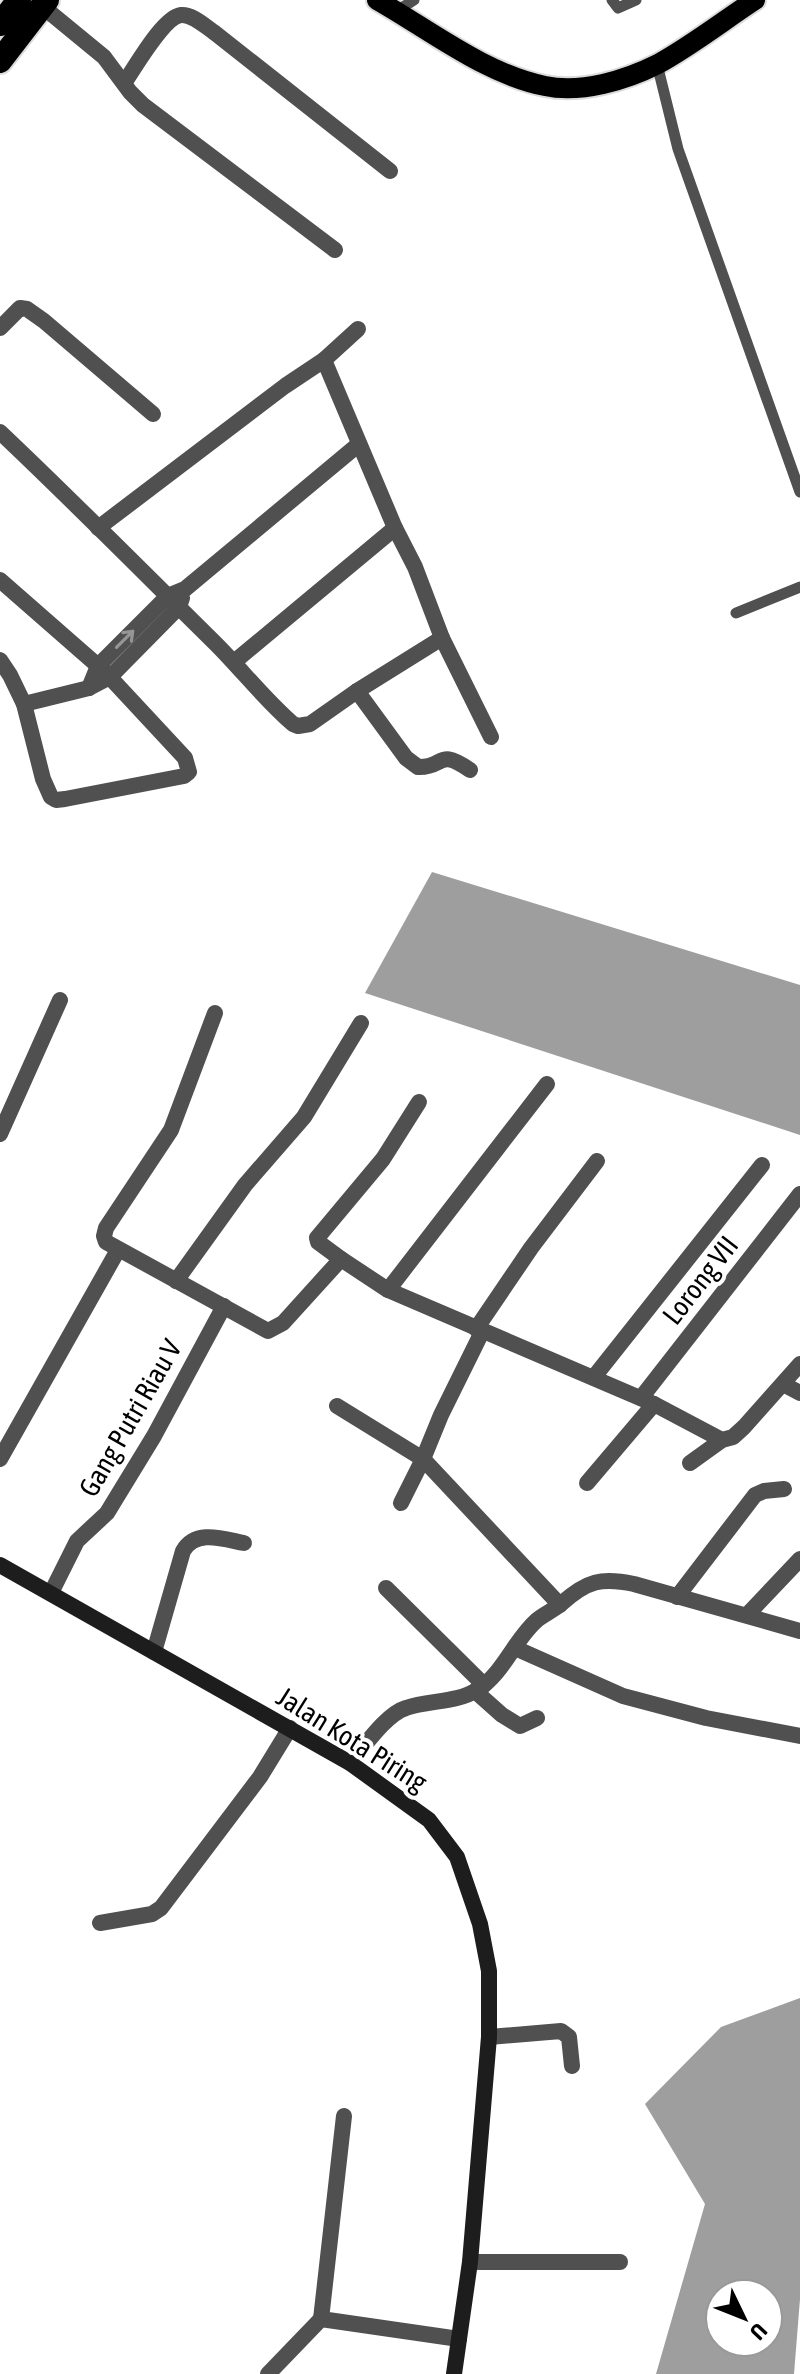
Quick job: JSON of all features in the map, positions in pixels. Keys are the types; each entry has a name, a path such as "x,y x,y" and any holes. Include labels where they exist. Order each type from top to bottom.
{"highway":[{"path":"0,24 36,2"},
{"path":"0,61 36,2"}],"main road":[{"path":"390,2 464,53 547,87 568,88 612,82 657,64 755,0"}],"street":[{"path":"36,2 104,57 143,105 335,250"},
{"path":"124,83 164,26 180,15 187,15 215,33 390,171"},
{"path":"0,328 20,308 27,309 153,414"},
{"path":"98,528 285,386 324,360 358,329"},
{"path":"324,360 395,528 415,567 442,638 491,737"},
{"path":"0,432 67,494 282,714 298,726 310,724 442,638"},
{"path":"24,704 89,688 185,589 359,444"},
{"path":"234,662 395,528"},
{"path":"0,580 104,672 185,758 189,772 184,776 56,800 47,792 24,704 0,660"},
{"path":"357,691 406,758 418,767 451,758 470,770"},
{"path":"0,1134 60,1000"},
{"path":"215,1013 171,1130 106,1228 106,1242 262,1329 272,1331 283,1323 341,1259"},
{"path":"176,1281 245,1185 304,1117 361,1023"},
{"path":"388,1290 547,1084"},
{"path":"419,1102 383,1159 317,1238 318,1242 388,1290 594,1377 722,1440"},
{"path":"401,1503 479,1330 531,1248 597,1161"},
{"path":"594,1377 762,1165"},
{"name":"Lorong VII","path":"587,1483 800,1194"},
{"path":"0,1459 118,1250"},
{"name":"Gang Putri Riau V","path":"51,1593 77,1541 107,1513 154,1436 224,1306"},
{"path":"690,1463 722,1440 733,1437 800,1364"},
{"path":"783,1384 800,1393"},
{"path":"337,1406 423,1459 560,1605"},
{"path":"677,1597 755,1495 784,1489"},
{"path":"154,1652 187,1544 201,1537 244,1543"},
{"path":"747,1615 800,1559"},
{"name":"Jalan Kota Piring","path":"0,1565 350,1763 429,1820 457,1857 480,1924 489,1971 489,2037 470,2262 454,2374"},
{"path":"350,1763 383,1724 402,1709 460,1697 479,1688 536,1621 591,1582 615,1580 800,1631"},
{"path":"386,1588 502,1715 520,1726 537,1718"},
{"path":"515,1648 623,1696 706,1718 800,1736"},
{"path":"100,1923 152,1914 161,1908 260,1777 290,1728"},
{"path":"489,2037 561,2031 569,2037 572,2066"},
{"path":"268,2374 321,2319 344,2116"},
{"path":"470,2262 620,2262"},
{"path":"321,2319 459,2339"}],"lane":[{"path":"612,0 618,8 636,0"},
{"path":"657,64 678,149 800,492"},
{"path":"736,613 800,587"}],"shaded area":[{"path":"432,872 800,985 800,1135 365,993"},
{"path":"800,1998 800,2299 794,2374 656,2374 705,2204 645,2104 721,2027"}]}
